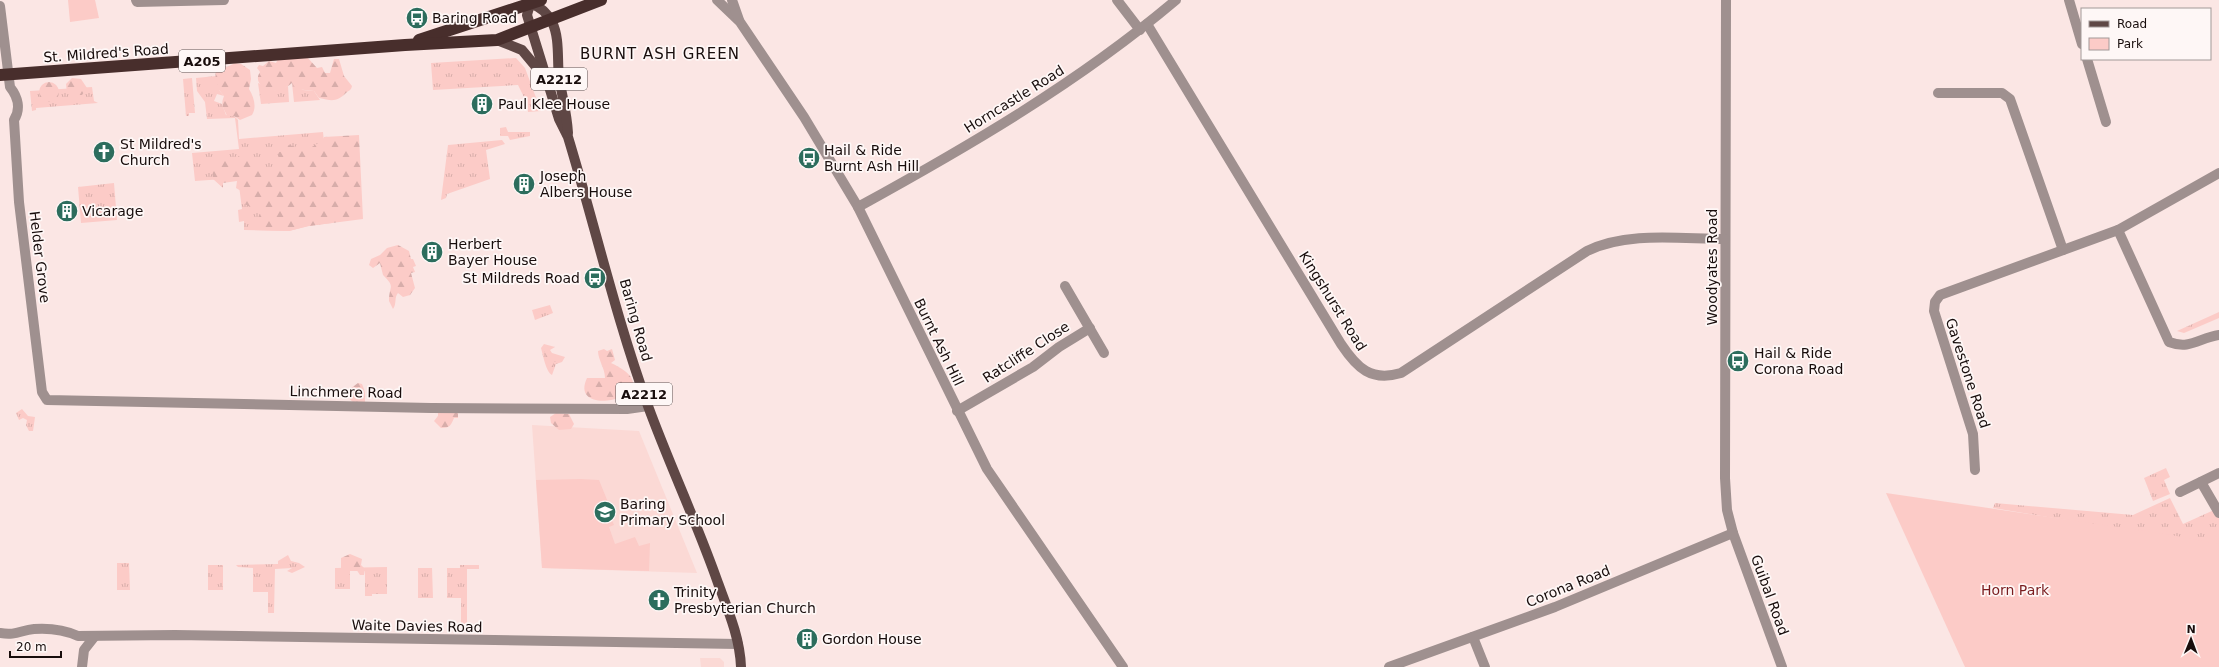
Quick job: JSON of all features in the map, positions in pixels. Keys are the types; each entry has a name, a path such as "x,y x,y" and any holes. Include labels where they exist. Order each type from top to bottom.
{"highway":[{"name":"A205","path":"532,28 601,0"},
{"name":"St. Mildred's Road","path":"405,45 534,3"},
{"name":"St. Mildred's Road","path":"4,75 405,45 497,40 532,28"}],"main road":[{"name":"Baring Road","path":"568,137 566,112 559,77 556,37 551,21 534,3 527,15 559,119 568,137 630,354 648,406 705,547 738,644 741,667"},
{"name":"Baring Road","path":"497,40 522,50 547,82"}],"street":[{"path":"136,0 137,2 224,0"},
{"name":"Burnt Ash Hill","path":"717,0 740,22 804,117 858,207 957,411 987,469 1123,667"},
{"name":"Burnt Ash Hill","path":"732,0 740,22"},
{"name":"Kingshurst Road","path":"1117,0 1144,27 1341,344 1357,365 1370,373 1386,376 1402,373 1587,251 1603,243 1622,239 1725,239"},
{"name":"Horncastle Road","path":"858,207 1030,107 1089,68 1144,27 1176,0"},
{"name":"Woodyates Road","path":"1726,0 1725,478 1727,510 1733,533"},
{"path":"2069,0 2081,41"},
{"name":"Helder Grove","path":"0,6 4,75 10,87 17,95 18,113 14,120 19,202 45,398"},
{"path":"2087,60 2106,122"},
{"path":"1938,93 2002,93 2010,99 2063,250"},
{"name":"Gavestone Road","path":"1975,470 1973,434 1934,311 1935,302 1940,295 2118,230 2219,173"},
{"path":"2118,230 2169,342 2179,346 2189,346 2208,337 2219,335"},
{"name":"Ratcliffe Close","path":"1065,286 1104,353"},
{"name":"Ratcliffe Close","path":"957,411 1033,367 1059,347 1090,328"},
{"name":"Linchmere Road","path":"45,398 52,401 431,408 627,409 648,406"},
{"path":"2180,492 2219,473"},
{"path":"2201,482 2219,513"},
{"name":"Corona Road","path":"1389,667 1413,663 1473,637 1555,607 1733,533"},
{"name":"Guibal Road","path":"1733,533 1782,667"},
{"name":"Waite Davies Road","path":"0,633 16,634 34,629 67,631 78,636 175,635 738,644"},
{"path":"82,667 84,650 95,636"},
{"path":"1473,637 1485,667"}],"shaded area":[{"name":"Baring Primary School","path":"532,425 639,431 697,573 542,568"},
{"path":"700,658 720,658 724,662 724,667 701,667"}],"green space":[{"path":"68,0 95,0 99,18 70,22"},
{"path":"307,57 317,68 322,67 325,73 330,73 334,59 339,59 344,76 352,86 350,90 340,98 331,100 319,98 314,91 296,89 292,83 284,89 278,91 266,89 260,84 258,76 260,72 257,68 259,65 263,66 269,61 276,63 278,59"},
{"path":"516,58 525,68 541,111 528,112 527,97 524,97 518,85 433,90 431,63"},
{"path":"235,63 241,64 250,70 251,79 249,89 255,105 252,115 240,120 234,116 227,116 222,105 224,96 219,90 215,75 218,70 224,66 227,67"},
{"path":"216,76 220,86 219,90 224,96 217,94 214,101 222,104 226,115 234,116 238,120 239,139 323,132 332,223 308,226 289,231 244,230 244,221 239,222 238,210 242,209 238,178 195,181 192,153 239,149 235,118 207,119 205,102 197,91 196,78"},
{"path":"72,78 81,79 87,88 82,95 70,95 67,93 66,84"},
{"path":"192,78 195,113 189,113 189,116 186,116 183,79"},
{"path":"49,82 56,85 59,92 56,99 49,102 42,99 39,92 42,85"},
{"path":"258,83 276,91 288,86 289,102 261,104"},
{"path":"292,83 303,90 314,91 320,100 294,102"},
{"path":"92,87 94,101 98,103 36,108 36,110 32,111 30,91"},
{"path":"506,127 508,132 530,132 530,136 510,140 508,136 500,136 500,128"},
{"path":"359,135 363,219 309,226 289,231 253,230 256,221 265,208 250,207 241,202 241,191 236,188 237,181 223,183 223,188 213,179 212,169 217,162 224,160 239,165 238,157 243,150 249,151 249,157 261,160 262,175 265,168 275,168 274,161 280,159 277,152 281,152 279,146 289,145 296,147 299,143 302,143 301,151 305,151 322,141 324,137"},
{"path":"502,140 505,144 486,150 490,179 447,194 446,198 441,200 448,145"},
{"path":"114,183 117,220 81,223 78,187"},
{"path":"398,245 409,251 411,259 413,259 416,266 413,267 415,272 411,273 415,288 410,295 403,297 398,293 393,309 389,301 391,285 383,275 380,263 373,268 369,265 371,259 380,255 387,248"},
{"path":"550,305 553,313 535,320 532,310"},
{"path":"2219,312 2219,318 2184,333 2177,331"},
{"path":"544,344 555,347 550,350 552,353 565,357 562,362 556,364 552,375 546,367 541,348"},
{"path":"543,347 549,348 550,355 560,359 560,361 554,362 553,368 550,368"},
{"path":"604,349 607,351 612,349 615,360 611,363 629,374 633,385 628,393 617,399 603,401 591,399 585,391 587,378 605,378 598,351"},
{"path":"358,383 362,384 365,393 365,402 353,402 347,397 347,391"},
{"path":"22,409 28,416 35,417 33,431 29,431 26,425 27,420 23,418 19,420 16,413"},
{"path":"438,412 458,412 458,418 454,418 448,427 441,428 434,421 438,416"},
{"path":"556,413 569,414 574,424 571,429 559,430 551,423 550,417"},
{"path":"2166,468 2170,477 2164,480 2170,494 2153,501 2144,478"},
{"path":"536,480 599,480 614,517 611,518 614,525 609,527 615,544 635,537 639,546 650,543 649,571 542,568"},
{"name":"Horn Park","path":"1886,493 2166,534 2219,544 2219,667 1965,667"},
{"path":"2170,498 2183,524 2214,510 2219,516 2219,545 1993,508 1995,503 2133,515"},
{"path":"350,554 362,559 361,565 365,569 364,575 360,575 356,569 348,570 341,568 341,558"},
{"path":"288,555 291,561 299,563 305,567 292,573 287,571 292,568 275,569 274,613 268,613 268,592 253,592 253,568 238,567 236,565 278,564 278,561"},
{"path":"117,563 129,563 130,590 117,590"},
{"path":"208,565 223,565 223,590 208,590"},
{"path":"460,565 479,565 479,569 467,569 467,624 461,624 461,598 447,598 447,568 460,568"},
{"path":"387,567 387,594 372,594 372,596 365,596 365,571 350,571 350,589 335,589 335,568"},
{"path":"418,568 432,568 433,598 418,598"}],"place":[{"name":"Baring Road","path":"417,18"},
{"name":"Paul Klee House","path":"482,104"},
{"name":"St Mildred's Church","path":"104,152"},
{"name":"Hail & Ride Burnt Ash Hill","path":"809,158"},
{"name":"Joseph Albers House","path":"524,184"},
{"name":"Vicarage","path":"67,211"},
{"name":"Herbert Bayer House","path":"432,252"},
{"name":"St Mildreds Road","path":"595,278"},
{"name":"Hail & Ride Corona Road","path":"1738,361"},
{"name":"Baring Primary School","path":"605,512"},
{"name":"Trinity Presbyterian Church","path":"659,600"},
{"name":"Gordon House","path":"807,639"}],"district":[{"name":"BURNT ASH GREEN","path":"660,54"}]}
